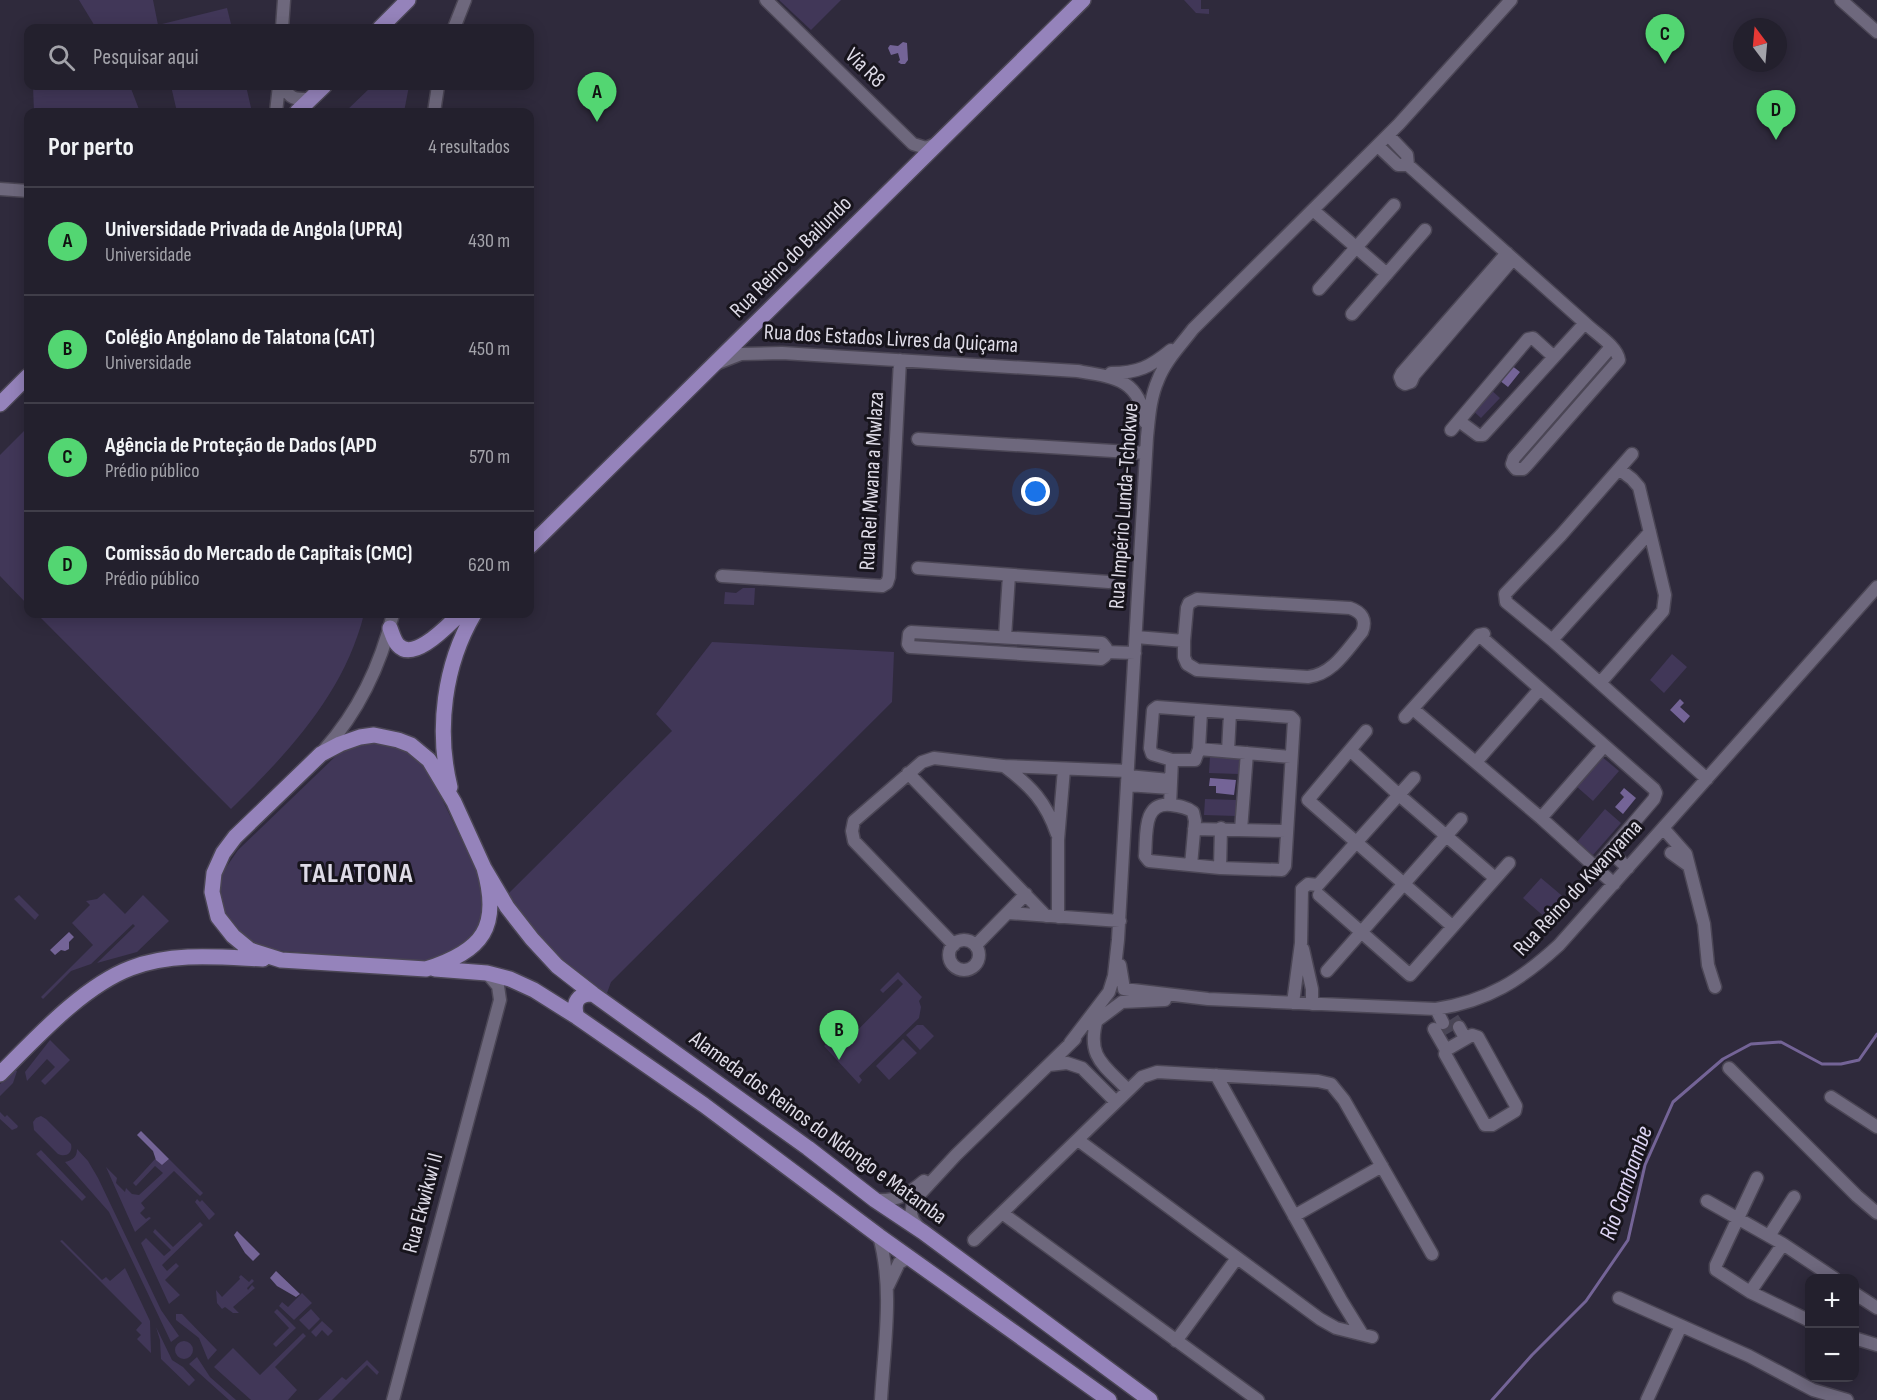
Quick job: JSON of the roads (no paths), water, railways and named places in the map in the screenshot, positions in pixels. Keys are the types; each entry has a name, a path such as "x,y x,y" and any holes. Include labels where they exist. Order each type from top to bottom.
{"main road":[{"path":"384,24 408,0"},
{"name":"Rua Reino do Bailundo","path":"534,542 1083,0"},
{"path":"301,108 320,90"},
{"path":"0,404 24,380"},
{"path":"391,621 398,645 405,649 414,649 434,638 456,618"},
{"path":"454,802 444,756 444,715 453,663 472,618"},
{"path":"281,960 250,950 232,936 218,917 212,892 214,873 223,853 235,837 321,754 340,744 374,735 411,745 429,760 454,802 484,868 489,886 491,907 482,933 467,952 426,969"},
{"name":"Alameda dos Reinos do Ndongo e Matamba","path":"484,868 507,907 557,966 1150,1400"},
{"path":"1,1072 58,1017 101,982 131,968 181,957 281,960 487,973 510,979 534,990 578,1017 704,1105 879,1236 1109,1400"},
{"path":"578,1017 575,1005 577,999 585,994 593,994"},
{"path":"803,1179 814,1182 823,1178 826,1170 822,1159"},
{"path":"1002,1325 1012,1327 1022,1321 1022,1313 1018,1304"}],"street":[{"path":"282,24 284,0"},
{"path":"456,24 465,0"},
{"name":"Via R8","path":"766,0 913,144 926,148 941,141"},
{"name":"Rua Império Lunda-Tchokwe","path":"1070,1043 1109,992 1118,940 1147,437 1151,402 1158,379 1193,329 1378,146 1511,0"},
{"path":"1841,0 1877,32"},
{"path":"276,108 279,90"},
{"path":"286,90 292,98 310,99"},
{"path":"435,108 437,90"},
{"path":"1388,135 1407,155 1408,165"},
{"path":"1378,146 1398,165 1408,165 1585,323 1611,347 1618,354 1619,360 1526,466 1523,469 1516,469 1512,464 1514,458 1611,347"},
{"path":"0,189 24,191"},
{"path":"1319,289 1394,205"},
{"path":"1313,210 1386,274"},
{"path":"1352,314 1425,230"},
{"path":"1510,256 1413,376 1411,382 1405,384 1402,382 1400,377 1402,373 1510,256"},
{"path":"1554,357 1533,338 1528,339 1455,425 1478,435 1484,435 1585,323"},
{"name":"Rua dos Estados Livres da Quiçama","path":"708,371 730,357 751,353 1129,373 1146,369 1193,329"},
{"name":"Rua Rei Mwana a Mwlaza","path":"722,576 882,586 887,583 890,567 900,360"},
{"name":"Rua dos Estados Livres da Quiçama","path":"1077,370 1111,377 1131,387 1139,397 1144,412 1147,437"},
{"path":"918,439 1146,453"},
{"path":"1632,454 1505,594 1506,602 1552,640 1707,779"},
{"path":"1600,683 1663,611 1665,595 1639,487 1632,478 1619,469"},
{"path":"1552,640 1650,532"},
{"path":"918,568 1109,582"},
{"path":"1005,637 1009,575"},
{"name":"Rua Reino do Kwanyama","path":"1124,989 1208,999 1312,1004 1449,1028 1534,968 1559,945 1877,587"},
{"path":"1194,600 1350,608 1360,612 1364,620 1362,632 1332,668 1321,675 1308,677 1193,670 1185,661 1184,641 1187,608 1194,600"},
{"path":"321,754 337,736 368,685 391,621"},
{"path":"911,632 1102,644 1105,645 1105,652 1104,659 1101,659 910,647 908,644 911,632"},
{"path":"1601,867 1614,855 1654,799 1656,793 1654,789 1539,690 1482,634 1409,713 1476,762 1601,867 1615,882"},
{"path":"1136,637 1184,641"},
{"path":"1105,652 1135,653"},
{"path":"1476,762 1539,690"},
{"path":"1191,865 1195,817 1193,812 1170,804 1155,806 1150,813 1146,860 1191,865 1220,868 1282,870 1284,866 1293,718 1157,708 1153,710 1150,748 1152,754 1172,760 1191,762 1197,758 1201,712"},
{"path":"1227,751 1230,713"},
{"path":"1366,731 1308,800 1452,926"},
{"path":"1541,818 1604,746"},
{"path":"1199,749 1291,757"},
{"path":"1350,750 1495,878"},
{"path":"1241,830 1247,753"},
{"path":"954,945 855,841 852,831 854,821 922,762 934,758 1003,766 1064,769 1170,784"},
{"path":"1170,804 1172,760"},
{"path":"1003,766 1024,780 1043,802 1059,840"},
{"path":"1052,916 1064,769"},
{"path":"908,774 1026,894 1052,916"},
{"path":"1293,1003 1310,895 1414,778"},
{"path":"1327,971 1461,819"},
{"path":"1220,868 1221,828"},
{"path":"1663,828 1686,854 1704,924 1708,965 1715,987"},
{"path":"1194,829 1286,831"},
{"path":"1654,838 1689,866"},
{"path":"1614,855 1628,868"},
{"path":"1310,895 1362,932 1410,975 1509,863"},
{"path":"976,945 1026,894"},
{"path":"1008,913 1120,921"},
{"path":"964,940 976,945 979,960 976,965 964,970 955,967 949,957 954,945 964,940"},
{"name":"Rua Império Lunda-Tchokwe","path":"923,1232 913,1220 911,1214 913,1203 949,1162 1070,1043 1122,1002 1126,996 1120,976 1118,940"},
{"path":"1301,943 1312,989 1312,1004"},
{"name":"Rua Ekwikwi II","path":"393,1400 500,1000 500,994 493,979 487,973"},
{"path":"1122,1002 1113,1002 1109,998 1109,992 1117,986 1124,989"},
{"name":"Rua Ekwikwi II","path":"495,1018 504,998 510,992 521,988 534,990"},
{"path":"1294,988 1312,989"},
{"name":"Rua Reino do Kwanyama","path":"1122,1002 1208,999"},
{"path":"1097,1020 1093,1039 1095,1055 1128,1090"},
{"path":"1449,1028 1478,1037 1516,1104 1515,1111 1492,1125 1485,1125 1446,1056 1449,1028"},
{"path":"1082,1068 1095,1055"},
{"path":"1049,1065 1067,1063 1082,1068 1116,1102"},
{"path":"1729,1068 1877,1214"},
{"path":"974,1240 1142,1077 1157,1072 1318,1081 1331,1084 1339,1092 1432,1254"},
{"path":"1078,1140 1320,1319 1336,1328 1367,1336 1341,1300 1216,1075"},
{"path":"1832,1097 1877,1127"},
{"name":"Rua Império Lunda-Tchokwe","path":"875,1200 891,1201 901,1198 949,1162"},
{"path":"1294,1216 1382,1166"},
{"path":"1757,1178 1716,1265 1716,1270 1750,1292 1805,1319"},
{"path":"1769,1236 1794,1197"},
{"path":"1707,1201 1783,1244 1827,1274"},
{"path":"1002,1214 1258,1400"},
{"path":"879,1236 886,1265 888,1287 880,1400"},
{"path":"1750,1292 1783,1244"},
{"path":"888,1287 899,1263 909,1257"},
{"path":"1176,1341 1237,1258"},
{"path":"1859,1296 1877,1308"},
{"path":"1619,1298 1749,1356 1812,1395 1847,1400"},
{"path":"1320,1319 1330,1322 1339,1317 1343,1310 1341,1300"},
{"path":"1647,1400 1681,1326"},
{"path":"1859,1340 1877,1345"}],"waterway":[{"name":"Rio Cambambe","path":"1492,1400 1532,1355 1586,1301 1628,1240 1645,1165 1673,1102 1723,1059 1751,1044 1781,1042 1822,1064 1841,1064 1859,1060 1877,1034"}],"tunnel":[{"path":"1453,1018 1459,1027"},
{"path":"1443,1023 1449,1033"}],"place":[{"name":"Agência de Proteção de Dados (APD","path":"1665,64"},
{"name":"Universidade Privada de Angola (UPRA)","path":"597,122"},
{"name":"Comissão do Mercado de Capitais (CMC)","path":"1776,140"},
{"name":"Colégio Angolano de Talatona (CAT)","path":"839,1060"}],"district":[{"name":"TALATONA","path":"357,873"}]}
